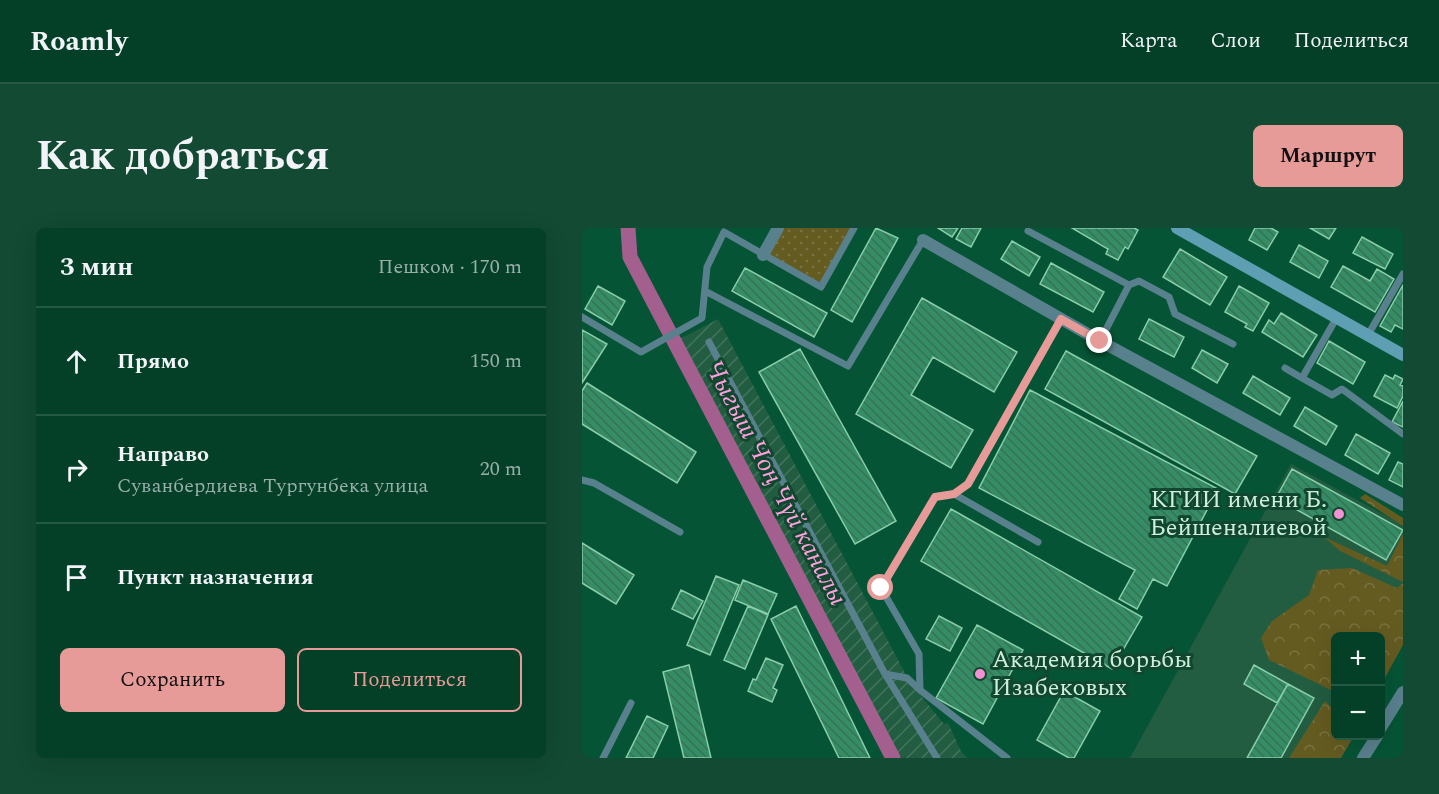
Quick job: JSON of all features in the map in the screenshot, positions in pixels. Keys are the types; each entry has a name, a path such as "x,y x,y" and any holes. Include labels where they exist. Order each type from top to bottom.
{"main road":[{"path":"1177,228 1403,355"}],"street":[{"path":"763,255 778,228"},
{"path":"923,240 1100,341 1403,506"},
{"path":"1385,721 1403,692"},
{"path":"1364,758 1374,740"}],"lane":[{"path":"582,317 641,352 702,318 707,267 724,232 821,287 854,228"},
{"path":"1028,231 1129,285"},
{"path":"705,291 848,366 923,240"},
{"path":"1368,335 1403,274"},
{"path":"1100,341 1129,285 1139,281 1169,297 1175,314 1233,344"},
{"path":"1302,378 1337,317"},
{"path":"920,690 919,654 881,588 935,497 954,494 968,484 1061,319"},
{"path":"709,342 885,674 937,758"},
{"path":"1285,369 1332,395 1342,390 1403,434"},
{"path":"582,480 594,483 680,532"},
{"path":"954,494 1038,542"},
{"path":"885,674 907,678 1007,758"},
{"path":"603,758 632,703"}],"shaded area":[{"path":"718,319 905,673 915,681 913,686 944,724 948,723 961,751 967,758 900,758 678,340"},
{"path":"1291,464 1403,525 1403,645 1385,639 1385,632 1331,632 1331,740 1338,740 1338,758 1130,758"}],"green space":[{"path":"782,228 851,228 820,283 767,255"},
{"path":"1365,494 1403,518 1403,526 1360,498"},
{"path":"1403,534 1403,582 1340,551 1324,537 1387,566"},
{"path":"1352,568 1397,588 1403,583 1403,645 1385,678 1385,632 1331,632 1331,690 1269,660 1261,638 1272,621 1309,595 1318,570"},
{"path":"1325,701 1331,707 1331,740 1352,740 1341,758 1289,758"}],"building":[{"path":"876,228 898,238 852,322 831,310"},
{"path":"938,228 958,228 952,237"},
{"path":"962,228 981,228 971,247 956,239"},
{"path":"1072,228 1134,228 1138,230 1128,249 1125,247 1118,260 1106,254 1108,249"},
{"path":"1255,228 1271,228 1278,232 1267,250 1249,240"},
{"path":"1310,228 1336,228 1329,239"},
{"path":"1362,237 1393,254 1385,269 1353,253"},
{"path":"1012,241 1040,257 1029,276 1001,259"},
{"path":"1299,245 1328,261 1319,278 1290,262"},
{"path":"1180,249 1227,277 1210,305 1163,277"},
{"path":"1051,263 1104,292 1093,312 1040,284"},
{"path":"1343,266 1370,281 1377,269 1394,279 1375,312 1331,287"},
{"path":"745,268 827,313 814,337 732,291"},
{"path":"1403,285 1403,329 1395,325 1391,332 1380,326"},
{"path":"598,286 625,301 612,325 585,309"},
{"path":"1239,286 1269,303 1253,331 1245,327 1247,324 1225,312"},
{"path":"922,298 1017,352 994,392 933,357 911,395 973,430 951,468 856,414"},
{"path":"1281,313 1317,335 1303,357 1262,332 1269,320 1274,324"},
{"path":"1149,319 1184,337 1174,357 1139,339"},
{"path":"582,330 607,344 582,383"},
{"path":"1329,341 1365,362 1353,384 1317,363"},
{"path":"800,349 896,521 855,544 759,372"},
{"path":"1202,350 1228,364 1217,383 1192,368"},
{"path":"1066,351 1257,456 1235,494 1045,389"},
{"path":"1385,375 1393,379 1395,375 1403,379 1400,385 1403,386 1403,396 1397,408 1374,396"},
{"path":"1253,376 1290,398 1280,415 1243,393"},
{"path":"587,383 696,452 677,483 582,424 582,391"},
{"path":"1030,390 1218,489 1167,586 1153,579 1137,609 1119,599 1135,570 979,488"},
{"path":"1403,401 1403,427 1392,422"},
{"path":"1305,407 1337,426 1326,445 1294,426"},
{"path":"1356,434 1390,453 1378,474 1345,455"},
{"path":"1398,462 1403,464 1403,487 1389,480"},
{"name":"КГИИ имени Б. Бейшеналиевой","path":"1292,469 1403,530 1386,560 1276,498"},
{"path":"951,509 1142,617 1112,669 921,561"},
{"path":"582,543 634,575 616,604 582,583"},
{"path":"716,576 739,585 710,655 687,645"},
{"path":"743,580 777,594 768,614 735,600"},
{"path":"681,590 703,601 693,619 672,609"},
{"path":"748,606 768,615 745,669 724,660"},
{"path":"796,606 870,758 839,758 771,619"},
{"path":"939,616 962,628 950,651 926,639"},
{"name":"Академия борьбы Изабековых","path":"977,625 1023,650 983,724 936,698"},
{"path":"766,658 783,665 773,688 777,690 772,702 748,691"},
{"path":"689,665 711,758 684,758 663,672"},
{"path":"1254,665 1288,684 1277,703 1244,684"},
{"path":"1288,684 1314,698 1281,758 1247,758"},
{"path":"1064,691 1100,711 1074,758 1069,758 1037,740"},
{"path":"647,716 668,726 653,758 626,758"}],"waterway":[{"name":"Чыгыш Чоң Чүй каналы","path":"628,228 630,257 893,758"}],"place":[{"name":"КГИИ имени Б. Бейшеналиевой","path":"1339,514"},
{"name":"Академия борьбы Изабековых","path":"980,674"}],"route":[{"path":"881,588 935,497 954,494 968,484 1061,319 1100,341"}]}
